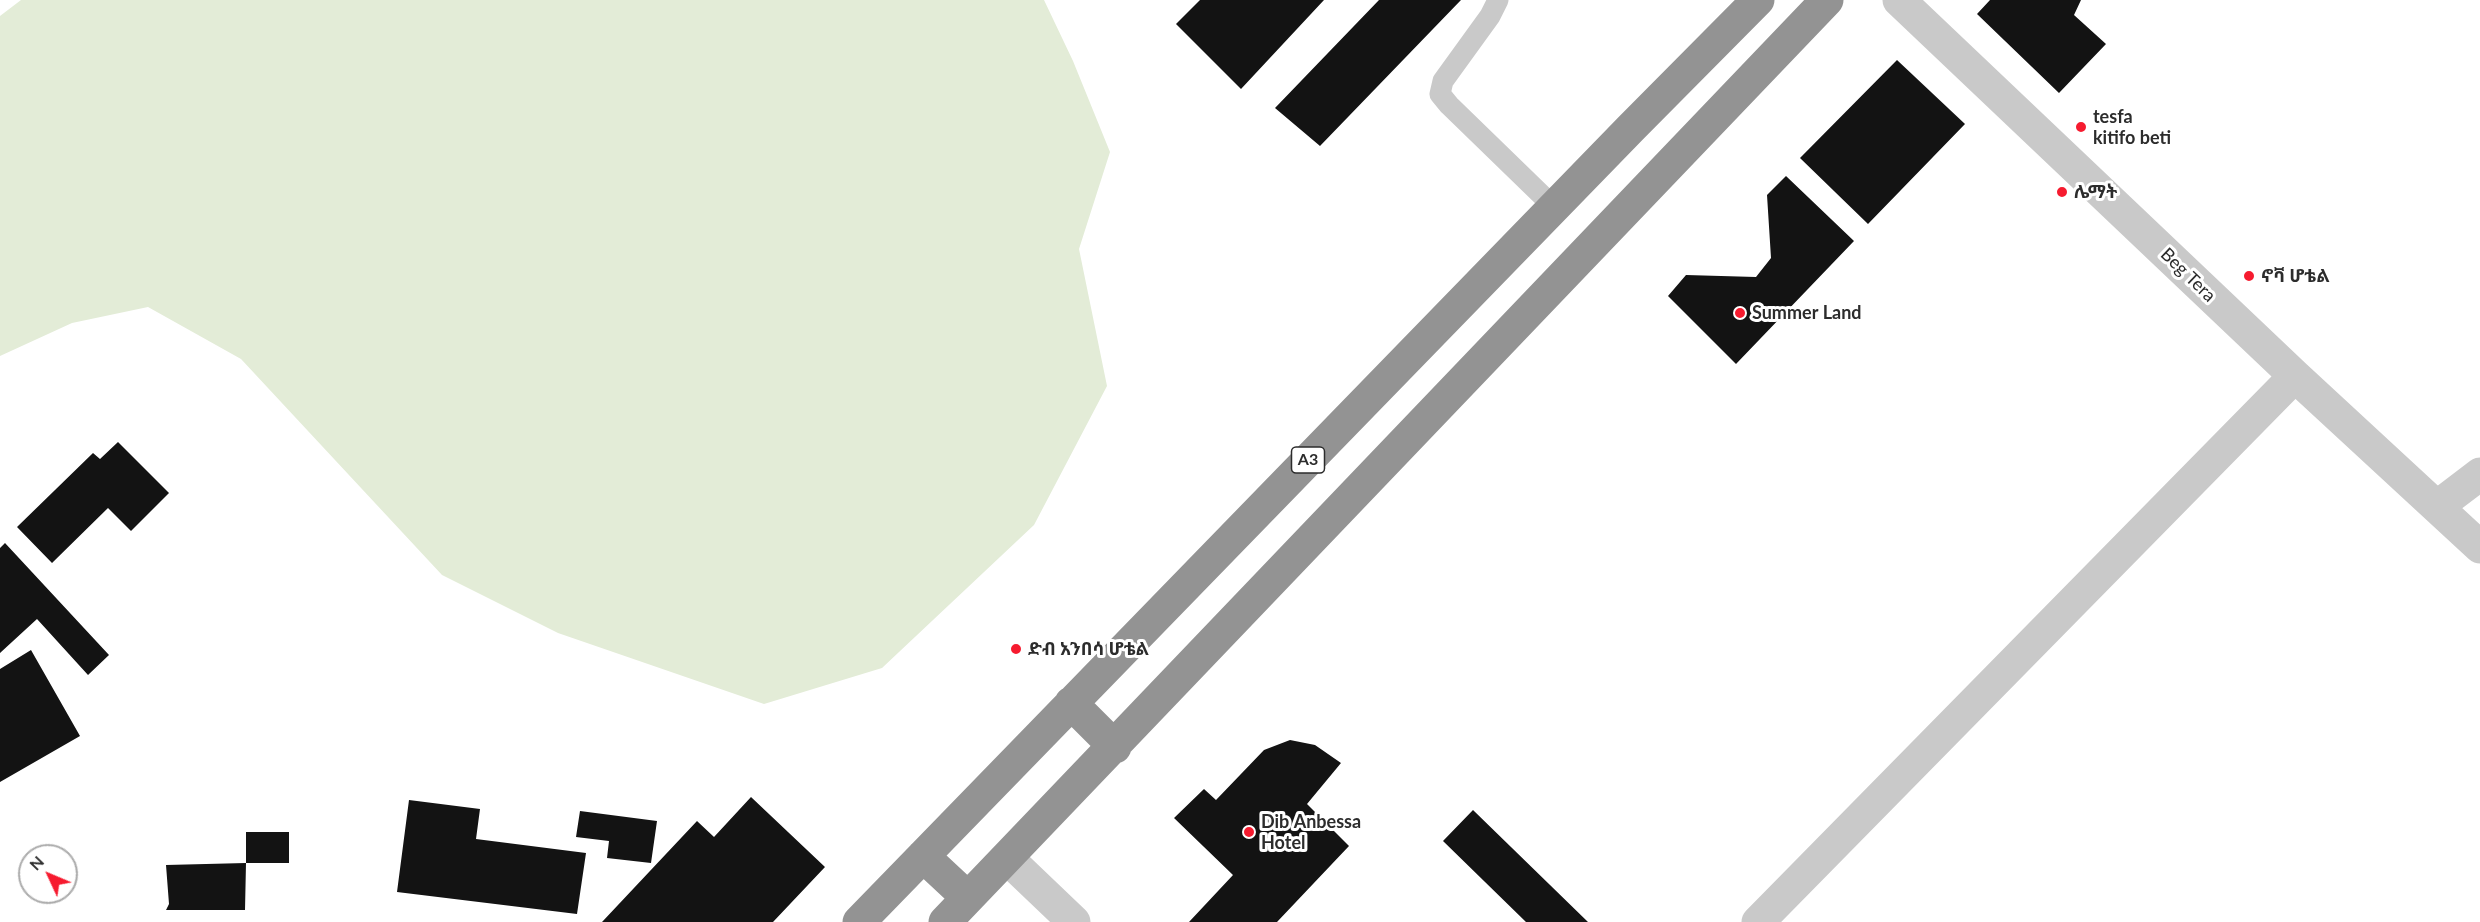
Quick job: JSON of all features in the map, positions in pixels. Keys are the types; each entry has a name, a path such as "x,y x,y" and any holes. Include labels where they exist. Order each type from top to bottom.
{"highway":[{"name":"A3","path":"860,922 1758,0"},
{"path":"945,922 1115,747 1827,0"},
{"path":"1071,703 1115,747"},
{"path":"922,856 968,898"}],"street":[{"name":"Beg Tera","path":"1899,0 2295,376 2480,547"},
{"path":"1758,922 2295,376"},
{"path":"2438,506 2480,474"},
{"path":"1007,858 1074,922"}],"lane":[{"path":"1498,0 1490,16 1443,81 1440,94 1554,207"}],"green space":[{"path":"21,0 1044,0 1073,61 1110,152 1079,249 1107,386 1034,525 882,668 764,704 558,633 442,575 241,359 148,307 72,323 0,356 0,16"}],"building":[{"path":"1200,0 1324,0 1241,89 1176,24"},
{"path":"1379,0 1461,0 1320,146 1275,108"},
{"path":"1990,0 2081,0 2074,15 2106,44 2059,93 1977,14"},
{"path":"1897,60 1965,124 1868,224 1800,158"},
{"path":"1786,176 1854,241 1736,364 1668,296 1686,275 1756,277 1771,258 1767,195"},
{"path":"118,442 169,493 131,531 108,508 52,563 17,527 93,453 100,459"},
{"path":"5,543 109,655 88,675 37,619 0,653 0,548"},
{"path":"31,650 80,736 0,782 0,669"},
{"path":"1290,740 1315,745 1341,763 1307,804 1349,846 1277,922 1189,922 1233,875 1174,818 1204,789 1216,800 1264,750"},
{"path":"751,797 825,867 773,922 602,922 697,821 714,837"},
{"path":"409,800 480,809 476,839 586,853 577,914 397,892"},
{"path":"1473,810 1588,922 1526,922 1443,841"},
{"path":"580,811 657,821 651,863 607,858 609,841 576,837"},
{"path":"246,832 289,832 289,863 246,863"},
{"path":"246,863 245,910 166,910 169,904 166,865"}],"place":[{"name":"tesfa kitifo beti","path":"2081,127"},
{"name":"ሌማት","path":"2062,192"},
{"name":"ኖቫ ሆቴል","path":"2249,276"},
{"name":"Summer Land","path":"1740,313"},
{"name":"ድብ አንበሳ ሆቴል","path":"1016,649"},
{"name":"Dib Anbessa Hotel","path":"1249,832"}]}
